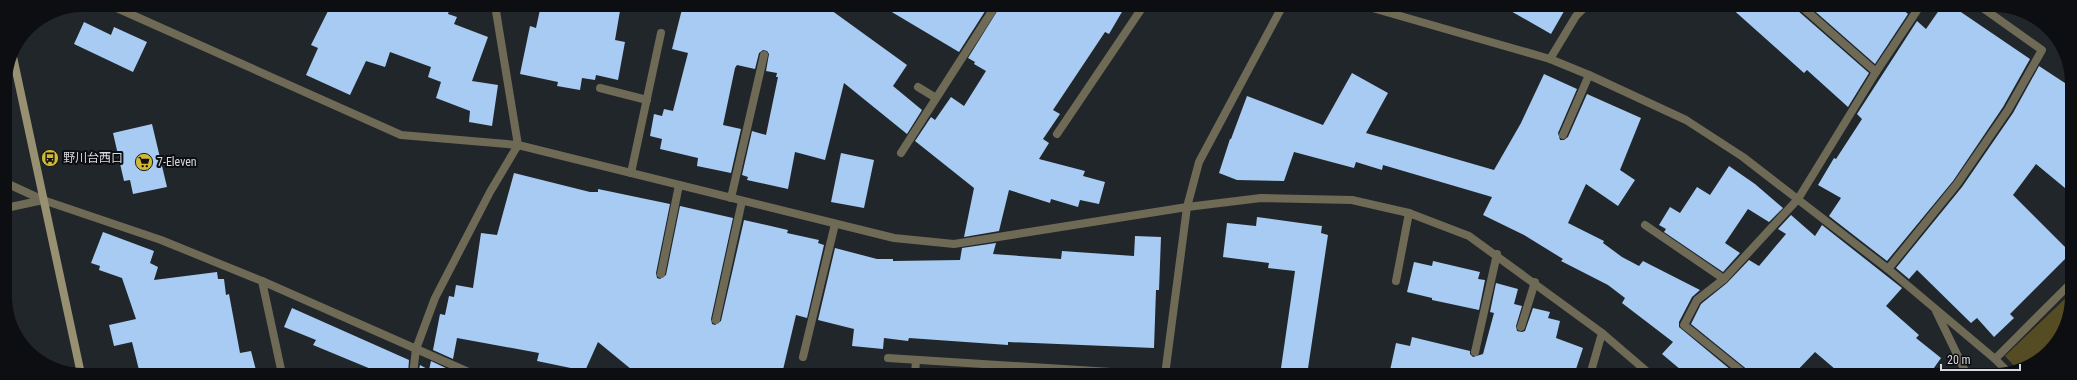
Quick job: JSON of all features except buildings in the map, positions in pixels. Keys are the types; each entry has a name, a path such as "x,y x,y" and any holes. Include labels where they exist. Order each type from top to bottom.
{"street":[{"path":"126,12 401,135 518,145 894,238 954,244 1186,207 1261,198 1352,200 1409,213 1469,236 1497,254 1602,333 1643,368"},
{"path":"414,368 416,349 435,298 490,192 518,145 496,12"},
{"path":"901,153 991,12"},
{"path":"1057,134 1139,12"},
{"path":"1166,368 1186,207 1199,162 1279,12"},
{"path":"1383,12 1550,59 1589,75 1686,120 1744,157 1888,269 2003,367"},
{"path":"1550,59 1576,16 1580,12"},
{"path":"1808,12 1876,72"},
{"path":"1737,368 1684,325 1697,300 1724,279 1798,199 1876,72 1916,12"},
{"path":"1888,269 1957,184 2008,110 2042,50 1988,12"},
{"path":"631,173 661,33"},
{"path":"731,198 764,55"},
{"path":"14,64 81,368"},
{"path":"1563,135 1589,75"},
{"path":"918,87 936,98"},
{"path":"600,88 647,100"},
{"path":"661,274 679,185"},
{"path":"12,186 43,200 160,240 262,281 459,368"},
{"path":"12,207 43,200"},
{"path":"716,320 742,201"},
{"path":"1396,281 1409,213"},
{"path":"803,357 835,224"},
{"path":"1645,225 1724,279"},
{"path":"1475,352 1497,254"},
{"path":"262,281 281,368"},
{"path":"1521,327 1535,282"},
{"path":"1995,359 2065,289"},
{"path":"1934,309 1964,368"},
{"path":"1592,368 1602,333"},
{"path":"888,358 1046,368"},
{"path":"915,368 916,360"}],"shaded area":[{"path":"2065,299 2064,311 2060,324 2050,340 2041,350 2025,361 2013,365 2005,356"}],"place":[{"name":"野川台西口","path":"50,158"},
{"name":"7-Eleven","path":"144,162"}]}
